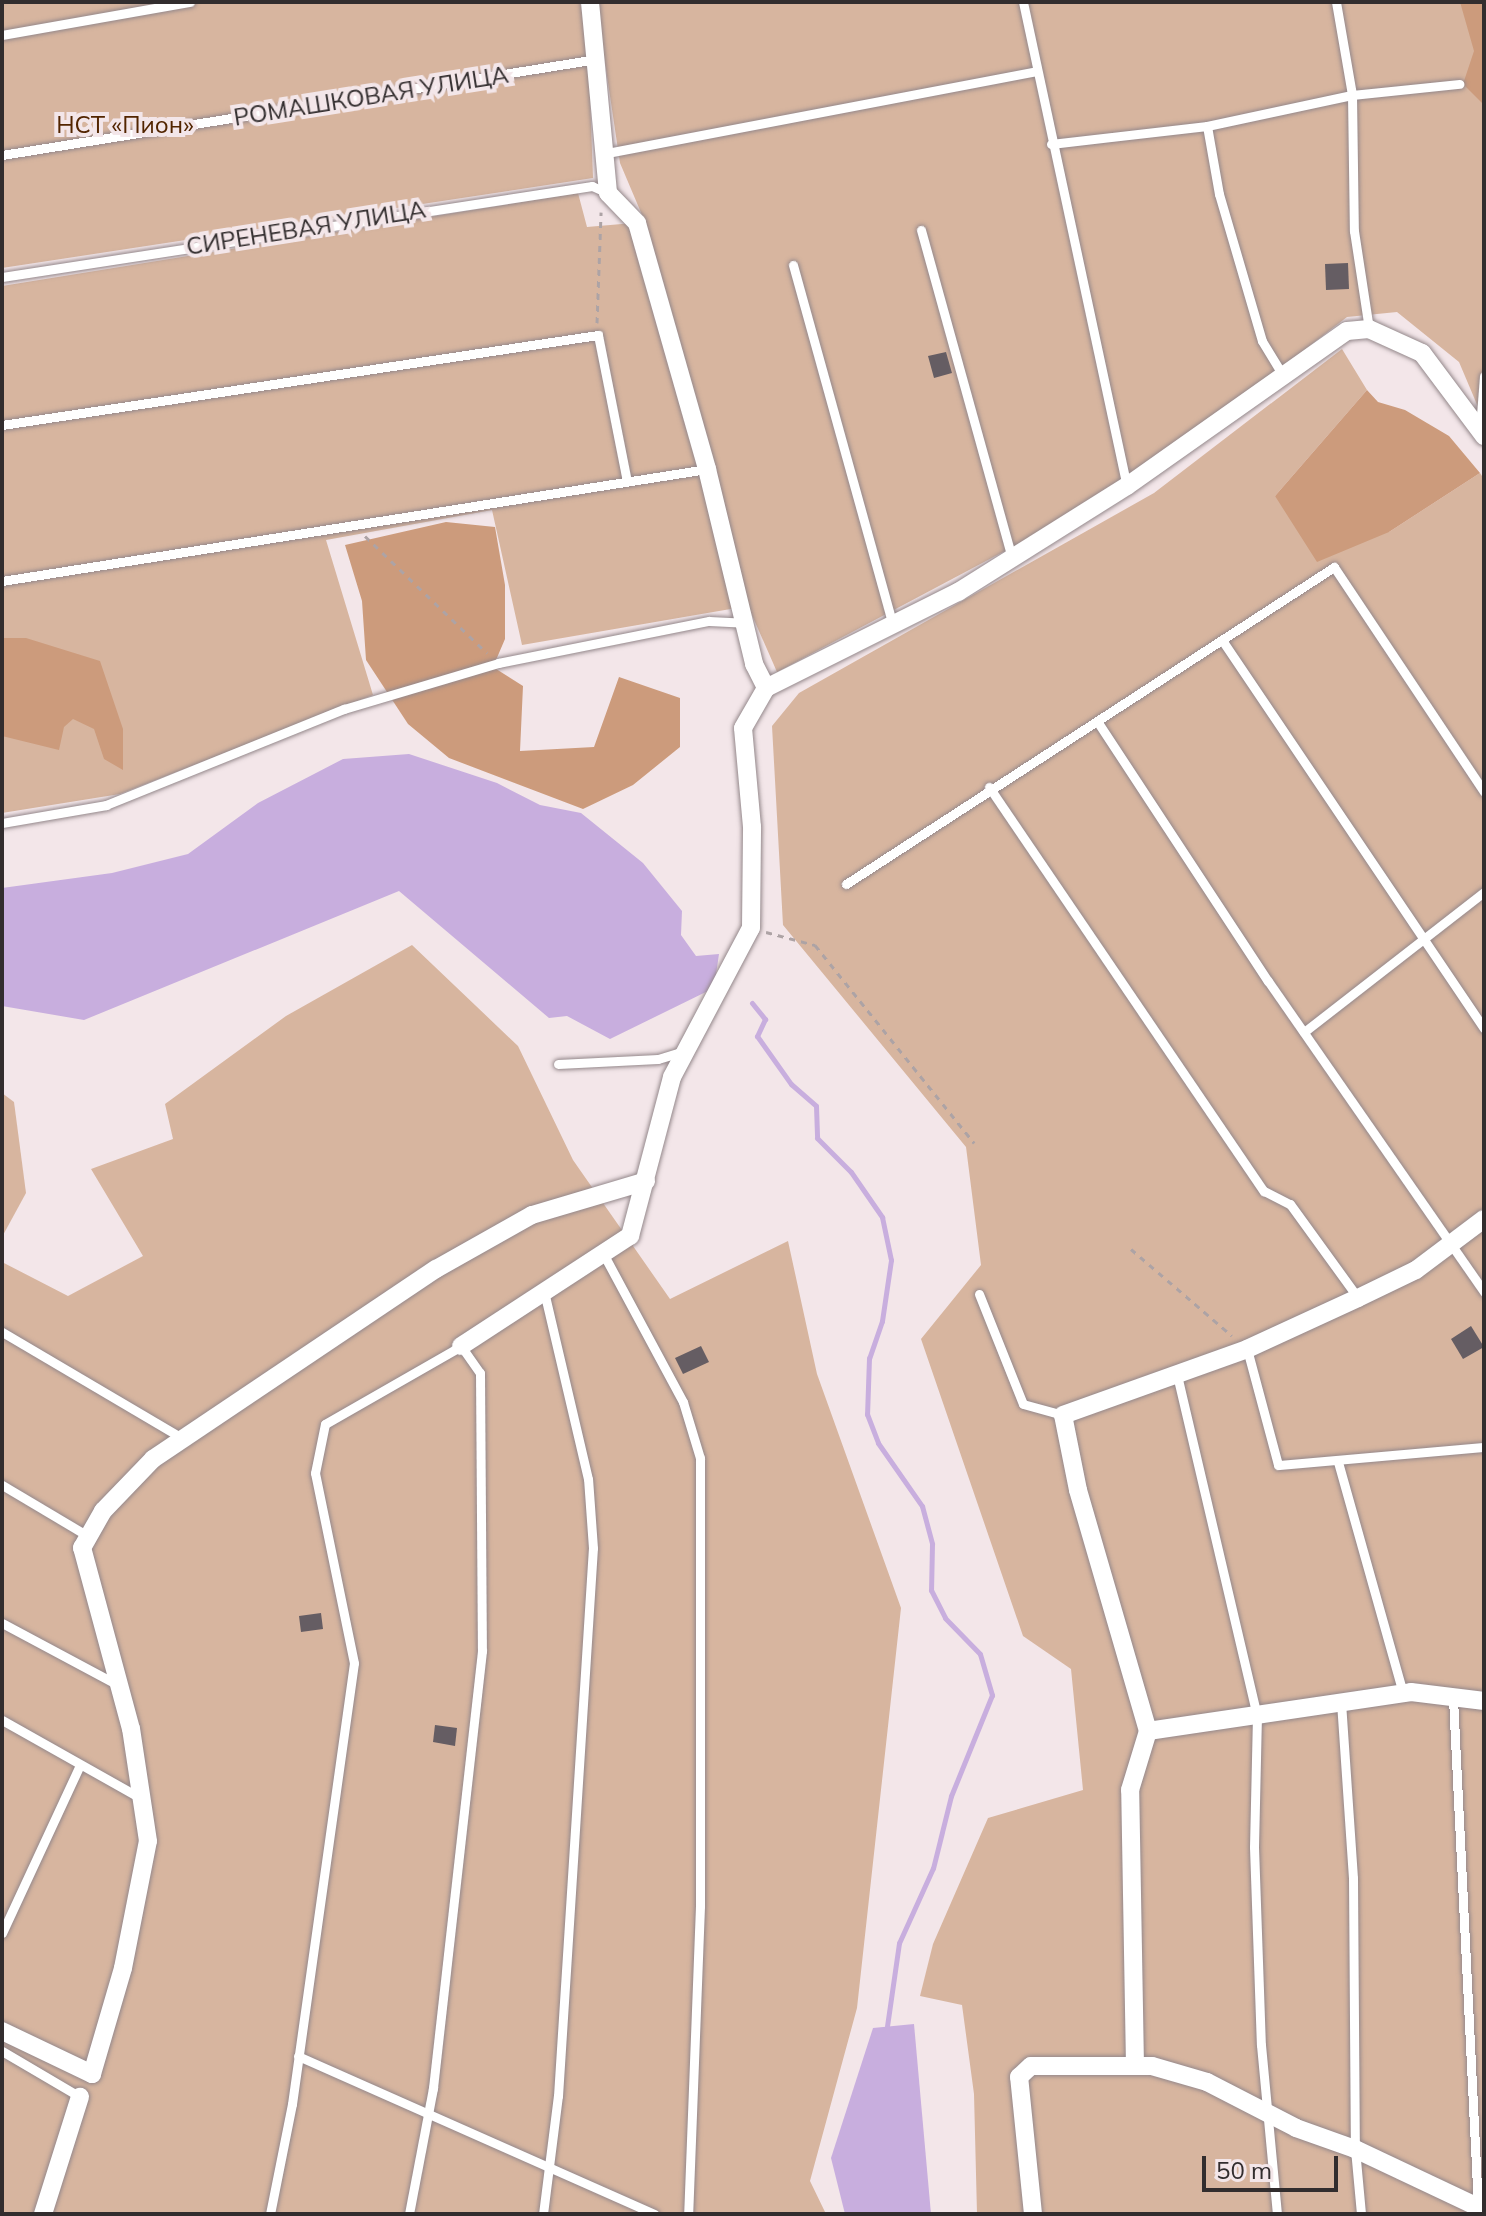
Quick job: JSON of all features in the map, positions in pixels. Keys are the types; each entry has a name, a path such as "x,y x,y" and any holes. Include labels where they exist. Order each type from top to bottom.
{"street":[{"path":"590,2 607,153 608,193 637,223 707,469 744,623 766,688"},
{"path":"461,1346 605,1257 630,1236 672,1077 751,928 752,827 743,728 766,688 893,626 1012,558 1127,486 1347,331 1369,329 1422,353 1482,433"},
{"path":"2,2031 92,2074 123,1968 148,1841 118,1685 82,1548 103,1511 153,1459 436,1269 532,1215 646,1181"},
{"path":"1135,2066 1130,1790 1148,1731 1078,1490 1063,1415 1176,1371 1247,1349 1358,1298 1454,1246 1484,1219"},
{"path":"1148,1731 1341,1699 1403,1693 1484,1701"},
{"path":"1033,2214 1019,2077 1031,2066 1135,2066 1207,2082 1265,2112 1355,2149 1481,2210"},
{"path":"43,2214 80,2097"}],"lane":[{"path":"2,35 190,2"},
{"path":"1023,2 1035,71 1127,486"},
{"path":"1336,2 1352,95 1354,231 1369,329"},
{"name":"РОМАШКОВАЯ УЛИЦА","path":"2,155 597,59"},
{"path":"607,153 1035,71"},
{"path":"1051,144 1207,126 1352,95 1459,84"},
{"path":"1207,126 1219,194 1262,341 1284,377"},
{"name":"СИРЕНЕВАЯ УЛИЦА","path":"2,277 592,186 608,193"},
{"path":"921,230 1012,558"},
{"path":"793,265 893,626"},
{"path":"2,425 598,335 627,481"},
{"path":"1482,433 1484,376"},
{"path":"2,581 351,523 707,469"},
{"path":"846,884 989,787 1099,724 1224,643 1334,567 1484,792"},
{"path":"2,823 106,805 344,709 498,663 709,621 744,623"},
{"path":"1224,643 1484,1028"},
{"path":"1099,724 1304,1032 1484,1292"},
{"path":"989,787 1264,1191 1290,1204 1358,1298"},
{"path":"1304,1032 1423,936 1484,892"},
{"path":"558,1064 658,1059 687,1050"},
{"path":"605,1257 683,1402 700,1458 700,1906 688,2214"},
{"path":"979,1294 1023,1404 1063,1415"},
{"path":"543,2214 559,2081 593,1548 588,1479 545,1295"},
{"path":"2,1332 184,1439"},
{"path":"270,2214 298,2056 354,1663 315,1473 325,1424 461,1346 480,1373 482,1651 428,2116 409,2214"},
{"path":"1247,1349 1278,1465 1484,1447"},
{"path":"1176,1371 1257,1715 1254,1847 1265,2112 1277,2214"},
{"path":"1338,1462 1403,1693"},
{"path":"2,1485 88,1536"},
{"path":"2,1623 118,1685"},
{"path":"1453,1698 1481,2210"},
{"path":"1341,1699 1353,1878 1355,2149 1361,2214"},
{"path":"2,1720 142,1799"},
{"path":"2,1933 80,1765"},
{"path":"2,2051 80,2097"},
{"path":"298,2056 655,2214"}],"path":[{"path":"598,335 597,221 608,193"},
{"path":"351,523 498,663"},
{"path":"751,928 815,945 974,1143"},
{"path":"1131,1249 1247,1349"}],"green space":[{"name":"НСТ «Пион»","path":"2,2 580,2 588,46 593,178 2,268"},
{"path":"596,2 1484,2 1484,421 1459,362 1397,312 1347,317 1129,485 777,672 748,606 522,645 492,510 326,540 373,695 120,794 2,813 2,286 578,193 587,227 645,222 620,163"},
{"path":"1342,349 1367,390 1275,496 1389,532 1480,473 1484,479 1484,2214 977,2214 974,2094 962,2005 920,1996 933,1944 988,1818 1083,1790 1071,1669 1023,1636 921,1339 981,1265 966,1147 783,925 772,726 799,693 1154,493"},
{"path":"412,945 518,1046 573,1160 670,1299 788,1241 817,1374 901,1608 857,2008 810,2181 826,2214 2,2214 2,1262 68,1296 143,1256 91,1169 173,1139 165,1104 286,1016"},
{"path":"2,1093 14,1102 26,1193 2,1237"}],"shaded area":[{"path":"1460,2 1484,2 1484,121 1482,103 1463,84 1474,51"},
{"path":"1367,390 1378,402 1405,410 1449,436 1480,473 1389,532 1317,562 1275,496"},
{"path":"446,522 495,527 505,585 505,639 493,667 523,686 520,751 594,747 619,677 680,698 680,747 633,785 583,809 449,758 408,724 366,660 362,601 345,545"},
{"path":"2,638 26,638 100,661 123,729 123,770 104,759 94,729 73,719 64,727 59,750 2,736"},
{"path":"409,754 497,783 540,805 581,813 643,863 682,911 681,935 696,956 719,954 714,988 610,1039 567,1016 549,1018 399,891 84,1020 2,1006 2,888 112,873 188,854 258,803 343,759"},
{"path":"914,2024 931,2214 845,2214 831,2158 873,2028"}],"building":[{"path":"1348,263 1349,289 1326,290 1325,264"},
{"path":"946,352 952,373 934,378 928,356"},
{"path":"1471,1326 1484,1347 1463,1359 1451,1339"},
{"path":"701,1346 709,1362 683,1374 675,1358"},
{"path":"321,1613 323,1629 301,1632 299,1616"},
{"path":"435,1725 457,1728 455,1746 433,1742"}],"waterway":[{"path":"752,1003 765,1019 757,1036 791,1084 816,1106 817,1138 851,1172 882,1217 891,1260 882,1321 869,1358 867,1414 878,1443 922,1506 932,1544 931,1590 945,1618 980,1654 992,1695 951,1796 933,1868 899,1943 887,2026"}]}
